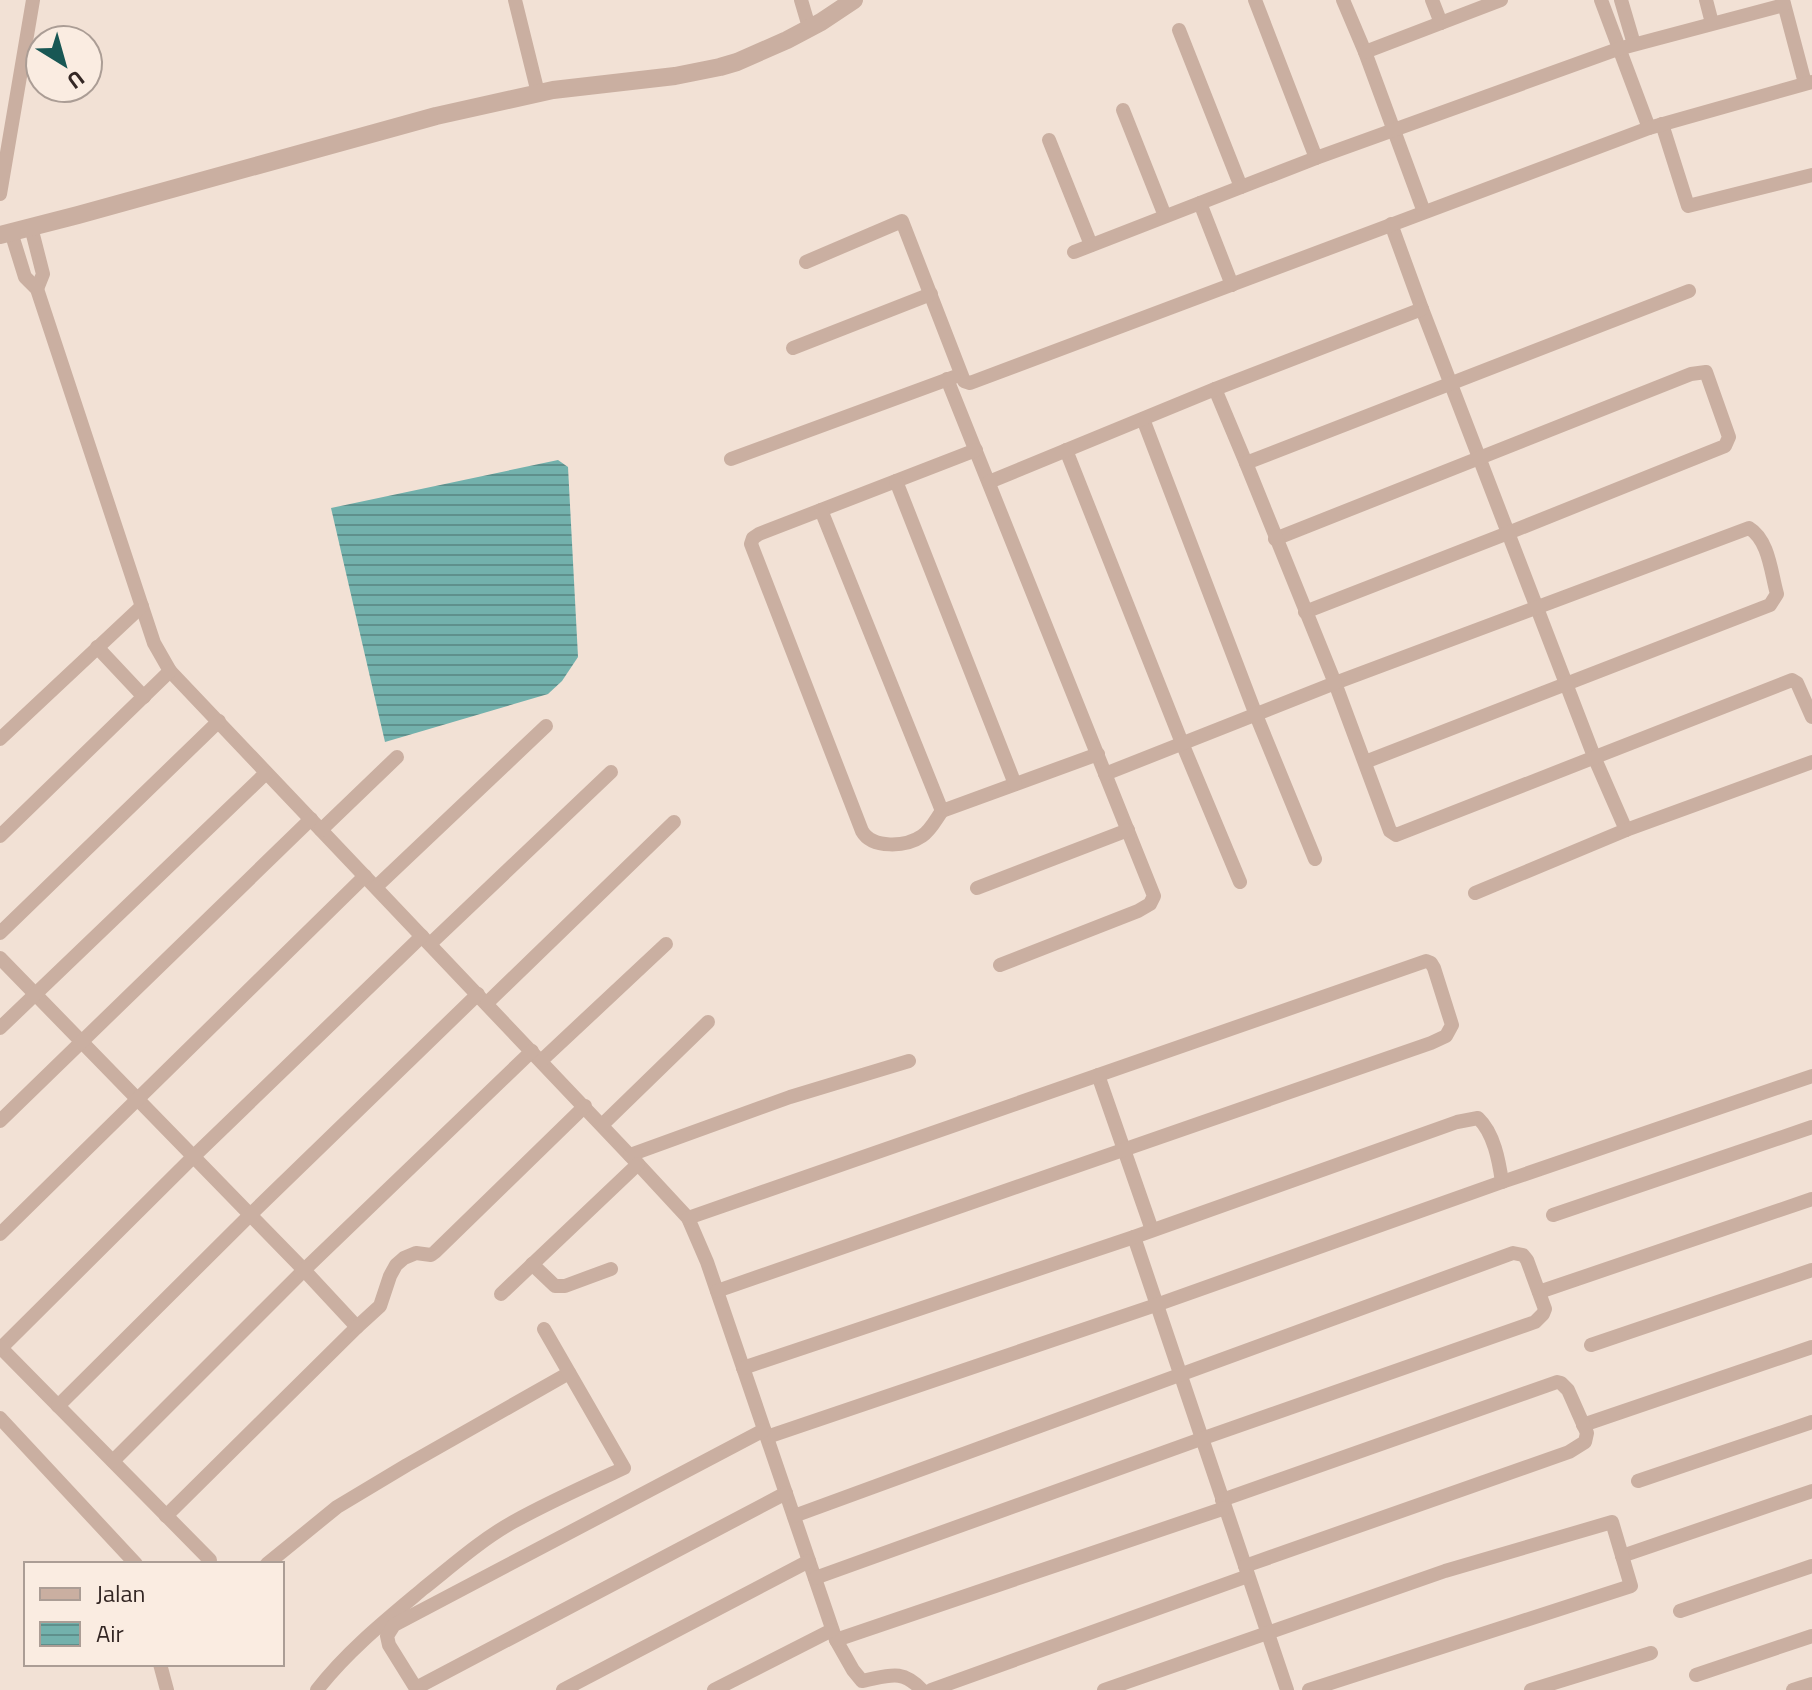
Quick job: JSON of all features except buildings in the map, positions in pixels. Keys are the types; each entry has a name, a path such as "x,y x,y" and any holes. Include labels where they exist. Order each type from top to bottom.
{"street":[{"path":"0,194 33,0"},
{"path":"515,0 538,93"},
{"path":"801,0 809,27"},
{"path":"854,0 787,40 720,67 675,76 538,93 436,116 6,233 25,277 37,289 154,643 170,671 688,1218 707,1262 834,1635 853,1670 856,1686 898,1674 914,1681 922,1690"},
{"path":"1255,0 1316,158"},
{"path":"1343,0 1424,212"},
{"path":"1432,0 1441,23"},
{"path":"1365,52 1501,0"},
{"path":"1601,0 1618,49 1655,126 1688,206 1812,175"},
{"path":"1621,0 1634,44"},
{"path":"1706,0 1712,23"},
{"path":"731,459 955,376 970,383 981,380 1655,126 1809,82 1784,2 1618,49 1316,158 1074,252"},
{"path":"1179,30 1241,187"},
{"path":"1123,110 1165,216"},
{"path":"1049,140 1091,245"},
{"path":"1200,203 1232,285"},
{"path":"806,262 902,221 931,294 976,450 1154,896 1150,904 1138,911 1000,965"},
{"path":"1391,224 1595,759 1626,830"},
{"path":"31,227 43,274 37,289"},
{"path":"1246,463 1689,291"},
{"path":"793,348 931,294"},
{"path":"989,482 1215,389 1422,309"},
{"path":"1275,539 1691,374 1706,372 1729,437 1725,446 1305,612"},
{"path":"1215,389 1335,683 1390,831 1396,835 1792,680 1797,683 1812,717"},
{"path":"1143,419 1256,715 1315,859"},
{"path":"976,450 759,534 751,544 862,831 875,842 908,842 930,829 942,811 1098,754"},
{"path":"1066,450 1240,882"},
{"path":"896,481 1015,784"},
{"path":"821,510 942,811"},
{"path":"1105,774 1335,683 1740,531 1749,528 1764,545 1777,594 1770,605 1365,762"},
{"path":"0,739 142,606"},
{"path":"97,647 144,697"},
{"path":"0,836 170,671"},
{"path":"0,933 219,721"},
{"path":"0,1234 370,881 546,726"},
{"path":"0,1121 316,824 397,757"},
{"path":"1475,893 1626,830 1812,762"},
{"path":"210,1560 1,1347 193,1157 611,772"},
{"path":"0,1028 266,773"},
{"path":"58,1406 250,1215 674,822"},
{"path":"977,888 1128,830"},
{"path":"113,1461 304,1270 537,1056 666,944"},
{"path":"0,958 357,1327"},
{"path":"688,1218 1426,961 1434,968 1452,1025 1446,1036 1431,1043 717,1291"},
{"path":"602,1125 708,1022"},
{"path":"501,1294 634,1159 790,1097 909,1061"},
{"path":"1098,1075 1152,1230"},
{"path":"786,1493 416,1689 389,1645 387,1636 394,1625 766,1434 1156,1305 1812,1076"},
{"path":"166,1516 380,1306 396,1265 416,1253 431,1255 435,1252 585,1106"},
{"path":"743,1368 1134,1237 1457,1122 1478,1118 1489,1134 1502,1182"},
{"path":"1553,1215 1812,1127"},
{"path":"1539,1292 1812,1199"},
{"path":"1134,1237 1287,1690"},
{"path":"794,1516 1513,1253 1523,1255 1527,1260 1545,1309 1535,1322 815,1578"},
{"path":"532,1264 555,1286 565,1286 611,1269"},
{"path":"1591,1345 1812,1270"},
{"path":"317,1690 393,1614 474,1547 552,1501 624,1468 544,1329"},
{"path":"1583,1425 1812,1347"},
{"path":"269,1562 337,1507 569,1373"},
{"path":"714,1690 834,1635 1224,1504 1557,1382 1568,1390 1587,1433 1585,1442 1569,1452 931,1690"},
{"path":"0,1418 134,1562"},
{"path":"1638,1481 1812,1422"},
{"path":"1622,1556 1812,1491"},
{"path":"1104,1690 1445,1571 1612,1522 1631,1586 1309,1690"},
{"path":"563,1690 809,1561"},
{"path":"1680,1611 1812,1566"},
{"path":"1696,1675 1812,1636"},
{"path":"1531,1690 1651,1653"},
{"path":"161,1666 167,1690"},
{"path":"1793,1690 1812,1684"}],"water":[{"path":"558,460 568,467 578,657 562,681 548,694 385,742 331,508"}]}
